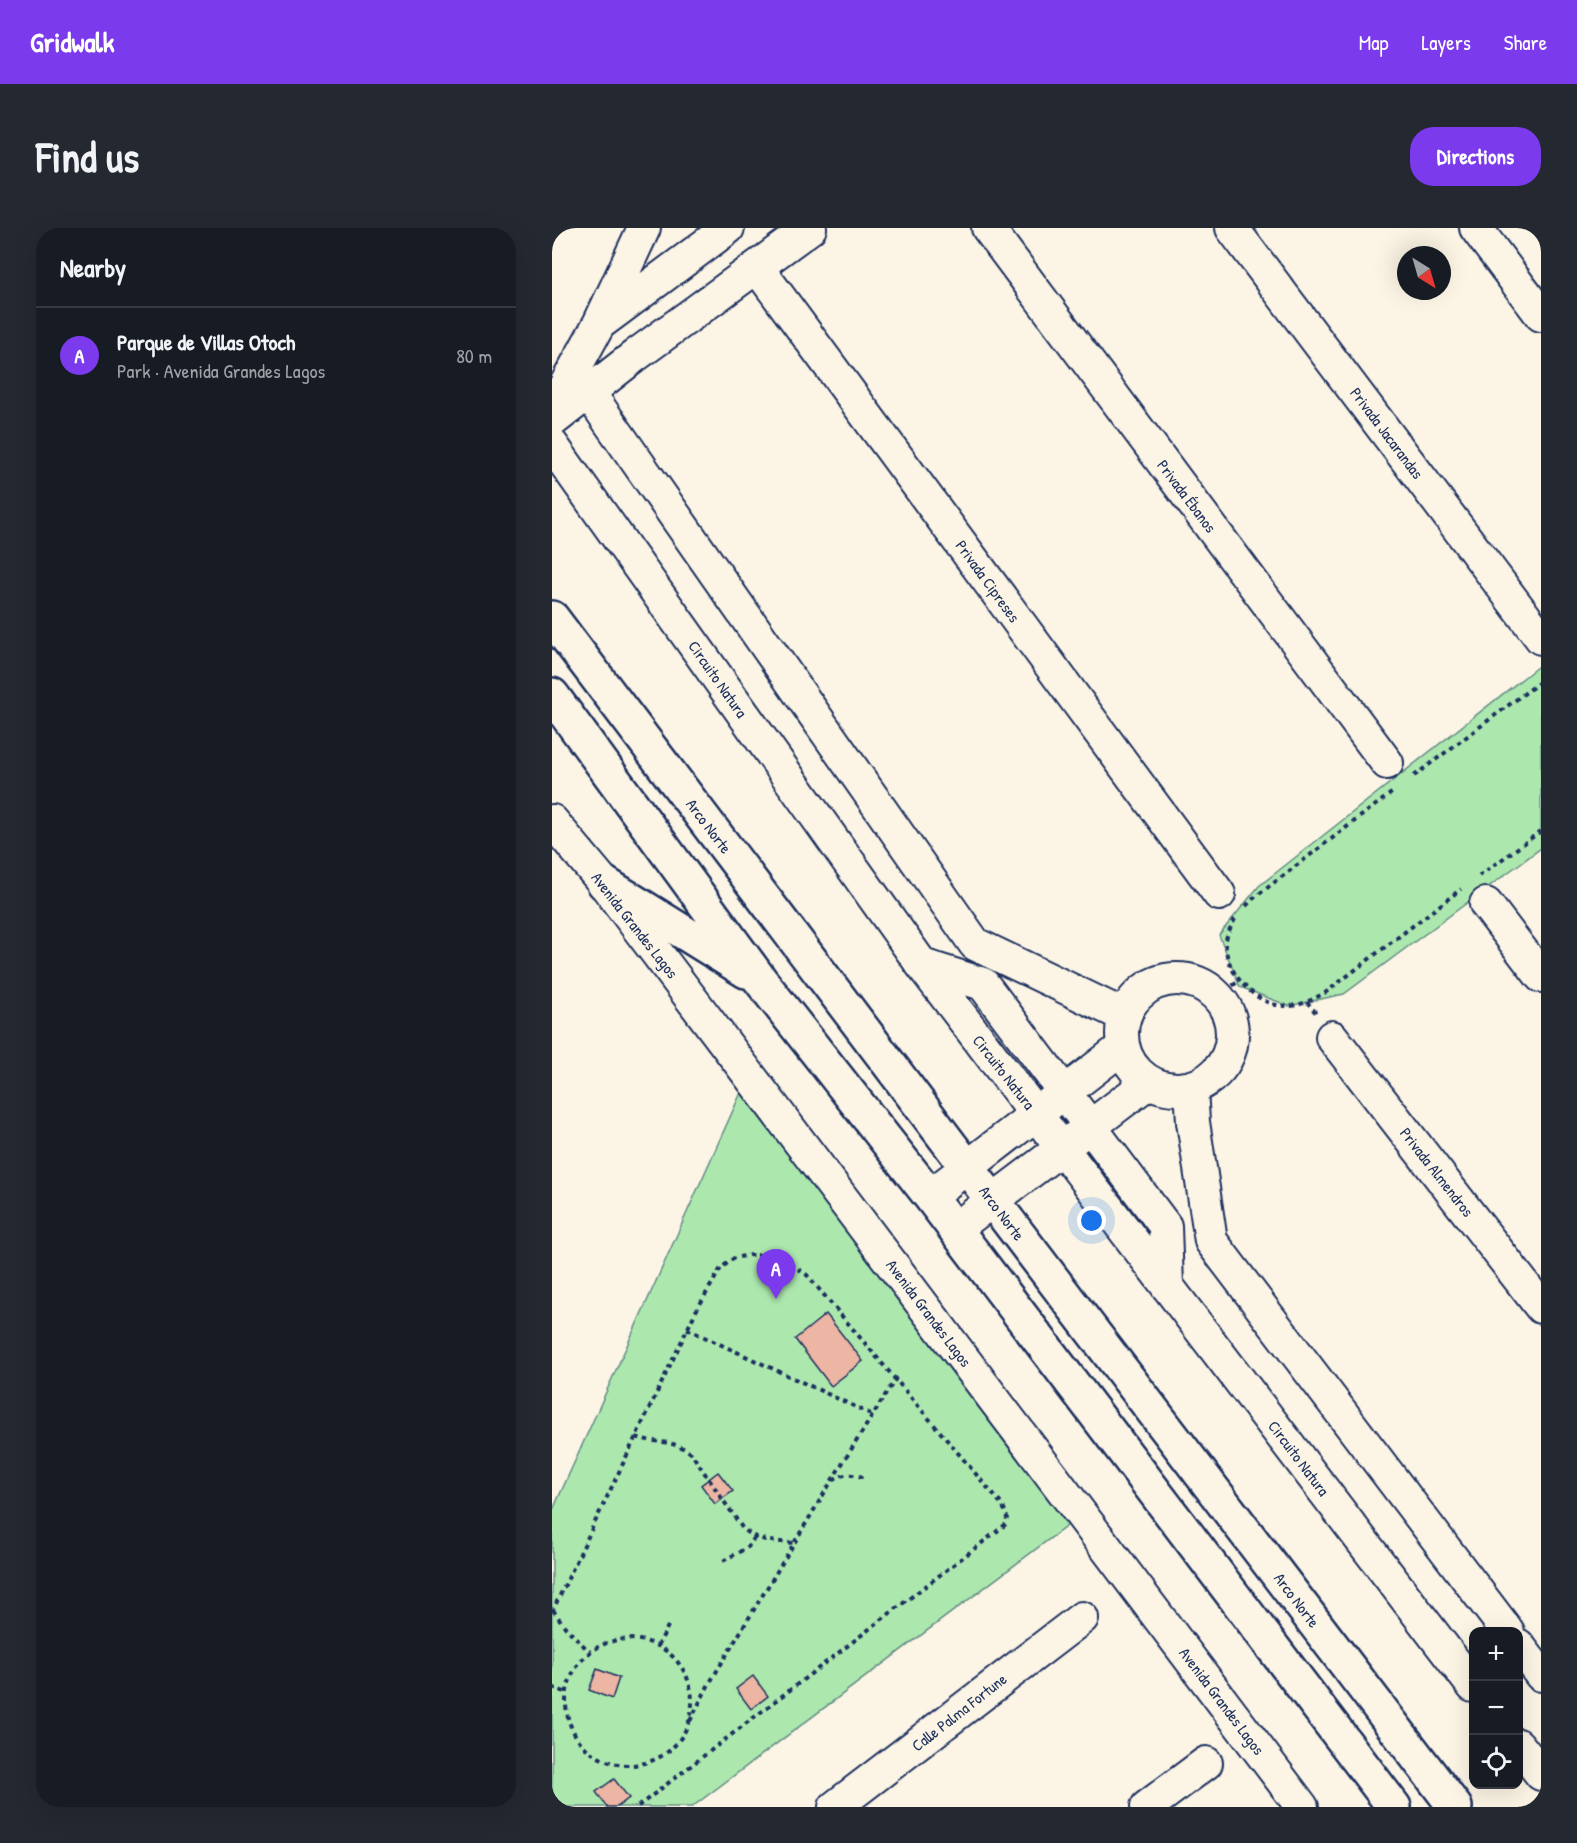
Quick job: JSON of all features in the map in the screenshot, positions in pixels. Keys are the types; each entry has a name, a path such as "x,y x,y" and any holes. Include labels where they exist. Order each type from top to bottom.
{"main road":[{"name":"Arco Norte","path":"552,618 1455,1807"},
{"path":"552,695 762,981 930,1196 1394,1807"},
{"path":"604,883 762,981"}],"street":[{"path":"552,410 598,324 644,228"},
{"path":"598,324 728,228"},
{"path":"552,421 636,355 810,228"},
{"name":"Privada Ébanos","path":"988,228 1400,775"},
{"name":"Privada Jacarandas","path":"1232,228 1541,638"},
{"path":"1476,228 1541,315"},
{"name":"Privada Cipreses","path":"757,267 1233,906"},
{"path":"589,393 975,944 1125,1016"},
{"name":"Circuito Natura","path":"552,445 921,965 1469,1681"},
{"name":"Avenida Grandes Lagos","path":"552,822 604,883 1302,1807"},
{"path":"1473,892 1541,976"},
{"path":"921,965 983,984 1165,1226 1167,1286"},
{"path":"1185,978 1203,984 1229,988 1229,1011 1233,1030 1231,1049 1222,1066 1209,1080 1191,1088 1162,1088 1149,1082 1133,1067 1123,1047 1122,1031 1125,1016 1134,999 1148,986 1166,979 1185,978"},
{"name":"Privada Almendros","path":"1332,1036 1541,1306"},
{"path":"930,1196 1123,1047"},
{"path":"955,1229 1149,1082"},
{"path":"1191,1088 1193,1122 1211,1241 1504,1627"},
{"name":"Calle Palma Fortune","path":"835,1807 1082,1618"},
{"path":"1523,1652 1541,1675"},
{"path":"1523,1751 1541,1774"},
{"path":"1147,1807 1206,1762"}],"path":[{"path":"1541,681 1400,775 1254,898 1233,906 1226,940 1229,988 1285,1006 1307,1002 1325,993 1473,892 1541,831"},
{"path":"591,1653 553,1611 687,1329 721,1268 734,1258 750,1254 779,1256 807,1275 896,1378 1003,1506 1007,1517 1006,1524 637,1807"},
{"path":"687,1329 873,1415"},
{"path":"690,1721 693,1702 690,1683 681,1665 668,1651 651,1642 632,1639 612,1641 591,1653 579,1664 568,1684 566,1706 570,1727 583,1746 600,1759 621,1765 643,1764 663,1755 680,1740 690,1721 709,1684 896,1378"},
{"path":"636,1437 681,1445 691,1453 743,1529 764,1540 795,1543"},
{"path":"832,1481 838,1476 845,1475 863,1477"},
{"path":"723,1561 748,1547 755,1537"},
{"path":"658,1646 669,1624"},
{"path":"552,1687 567,1693"}],"green space":[{"path":"1541,664 1541,848 1344,994 1289,1006 1240,987 1219,935 1259,886"},
{"path":"744,1086 1072,1522 692,1807 552,1807 552,1512"}],"building":[{"path":"826,1314 863,1361 831,1386 795,1339"},
{"path":"718,1472 733,1491 715,1504 701,1485"},
{"path":"597,1669 619,1678 612,1699 589,1690"},
{"path":"753,1676 768,1696 751,1709 736,1689"},
{"path":"614,1779 629,1798 617,1807 607,1807 596,1792"}],"place":[{"name":"Parque de Villas Otoch","path":"776,1299"}]}
